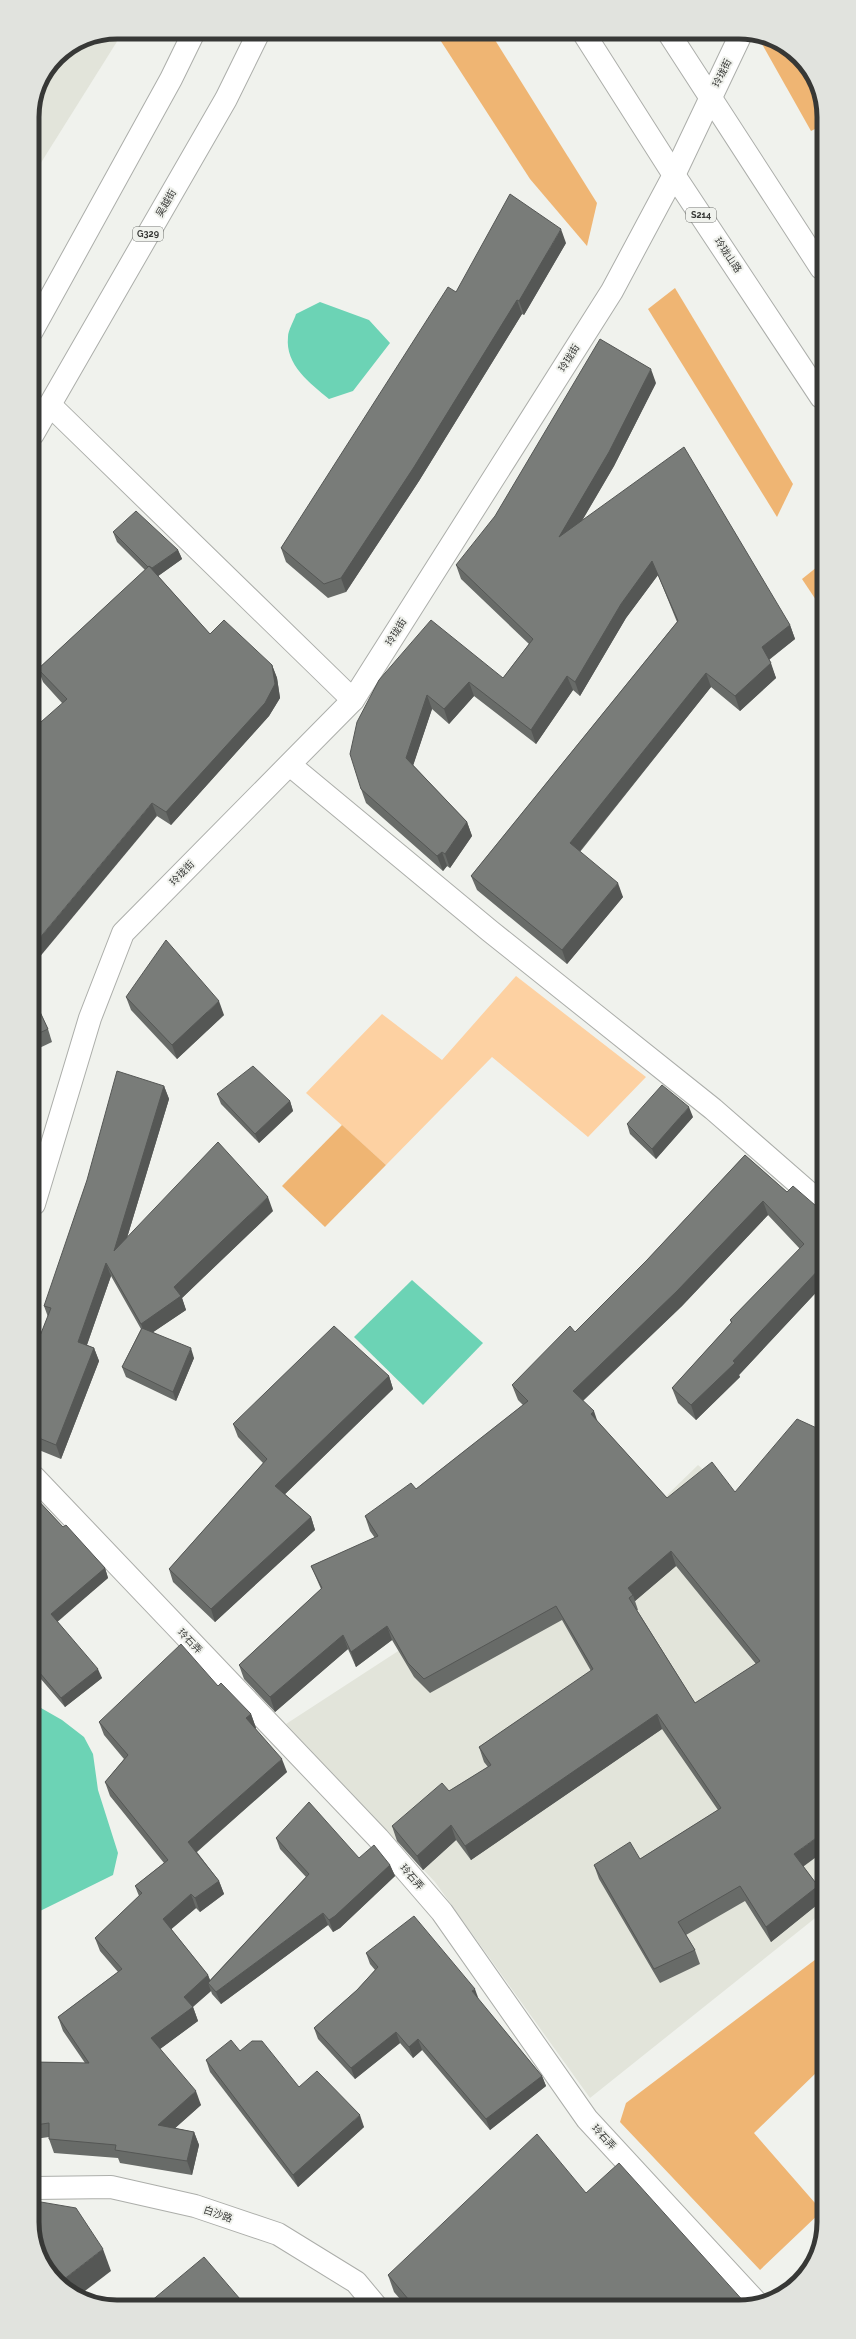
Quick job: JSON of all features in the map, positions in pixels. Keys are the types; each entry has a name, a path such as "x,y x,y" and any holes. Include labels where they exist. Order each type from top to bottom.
{"main road":[{"path":"39,318 171,79 191,39"},
{"name":"吴越街","path":"39,424 226,99 256,39"},
{"name":"玲珑山路","path":"587,39 674,175 817,390"},
{"path":"672,39 817,262"},
{"name":"玲珑街","path":"39,1187 90,1018 123,933 353,700 612,291 674,175 739,39"},
{"path":"50,405 353,700"},
{"path":"290,765 490,931 713,1109 817,1200"},
{"name":"玲石弄","path":"39,1482 378,1838 442,1912 587,2119 753,2298"},
{"name":"白沙路","path":"39,2188 111,2187 195,2206 278,2234 356,2282 371,2300"}],"shaded area":[{"path":"119,39 39,166 39,112 45,87 55,69 69,55 82,47 92,43"},
{"path":"440,39 494,39 597,203 587,246 530,179"},
{"path":"761,42 774,47 787,55 801,69 809,82 814,97 817,117 817,128 811,131"},
{"path":"675,288 793,484 777,517 648,309"},
{"path":"320,302 369,320 390,343 353,391 329,399 300,372 290,356 288,347 288,334 296,314"},
{"path":"817,567 817,602 802,579"},
{"path":"516,976 646,1077 588,1137 492,1057 386,1165 306,1093 382,1014 442,1060"},
{"path":"342,1125 386,1165 325,1227 282,1186"},
{"path":"412,1280 483,1343 423,1405 354,1337"},
{"path":"698,1465 817,1567 817,1917 590,2098 435,1882 286,1724 472,1603 615,1546"},
{"path":"39,1707 62,1720 84,1737 93,1754 98,1790 118,1853 113,1875 40,1911"},
{"path":"817,1958 817,2072 754,2133 817,2205 817,2216 760,2270 620,2122 626,2103"}],"building":[{"path":"510,194 561,229 519,301 517,300 414,467 341,578 324,584 281,548 448,287 456,292"},
{"path":"600,339 651,369 609,452 559,537 684,447 790,625 762,647 771,663 735,696 706,673 570,843 618,883 562,950 471,876 678,621 652,561 621,604 575,682 567,676 531,730 469,682 444,709 427,695 406,758 467,822 445,854 442,852 437,856 361,789 350,754 357,722 379,680 431,620 503,678 533,639 456,565 495,516"},
{"path":"136,511 178,550 152,568 149,566 148,567 113,532"},
{"path":"149,566 210,634 224,620 272,665 275,684 265,703 166,812 152,803 39,939 39,724 67,699 39,670 39,668"},
{"path":"166,940 219,1001 172,1045 126,997"},
{"path":"39,1010 48,1029 39,1033"},
{"path":"253,1066 290,1101 255,1134 217,1094"},
{"path":"117,1071 164,1086 114,1251 218,1142 268,1197 174,1287 181,1296 141,1324 106,1263 78,1342 94,1348 56,1445 39,1438 39,1338 51,1308 44,1306 87,1180"},
{"path":"662,1085 689,1107 652,1149 627,1124"},
{"path":"745,1155 787,1192 793,1186 817,1207 817,1271 733,1361 735,1363 691,1405 672,1388 732,1322 730,1320 804,1244 763,1201 677,1291 573,1391 594,1411 591,1414 667,1498 712,1462 735,1492 797,1419 817,1428 817,1837 794,1854 817,1885 817,1887 766,1927 740,1886 678,1922 695,1950 654,1969 594,1865 630,1842 640,1859 721,1808 657,1714 465,1846 451,1825 417,1856 392,1826 442,1783 449,1791 491,1765 479,1747 593,1669 556,1606 424,1679 408,1663 387,1626 351,1652 343,1635 270,1697 239,1665 322,1588 311,1566 378,1536 365,1516 411,1483 416,1489 528,1401 512,1385 570,1326 575,1332 647,1260","holes":["671,1551 760,1661 695,1703 629,1598 633,1595 628,1588"]},
{"path":"334,1326 389,1376 275,1486 311,1517 211,1609 169,1569 267,1459 233,1424"},
{"path":"142,1328 191,1348 173,1392 122,1367"},
{"path":"39,1501 63,1527 66,1525 105,1568 51,1614 98,1669 61,1698 39,1672"},
{"path":"181,1644 218,1686 221,1683 251,1714 246,1718 282,1759 188,1842 219,1881 195,1898 191,1894 163,1919 208,1975 184,1997 193,2007 151,2038 196,2091 158,2125 194,2132 187,2161 115,2150 116,2145 49,2139 49,2123 39,2124 39,2062 89,2063 58,2017 122,1969 95,1938 142,1893 135,1886 168,1860 105,1782 128,1755 99,1722"},
{"path":"309,1802 359,1858 374,1845 390,1865 335,1916 329,1920 323,1913 216,1992 208,1983 309,1874 276,1838"},
{"path":"414,1916 475,1989 472,1991 542,2076 486,2119 418,2039 409,2047 396,2032 351,2068 314,2028 357,1990 378,1967 366,1953"},
{"path":"231,2040 240,2051 252,2041 262,2041 299,2087 317,2071 360,2115 293,2175 206,2060"},
{"path":"537,2134 586,2193 619,2163 742,2300 409,2300 388,2275"},
{"path":"39,2202 76,2208 103,2249 64,2279 49,2261 45,2252 40,2232"},
{"path":"204,2257 241,2300 152,2300"}]}
